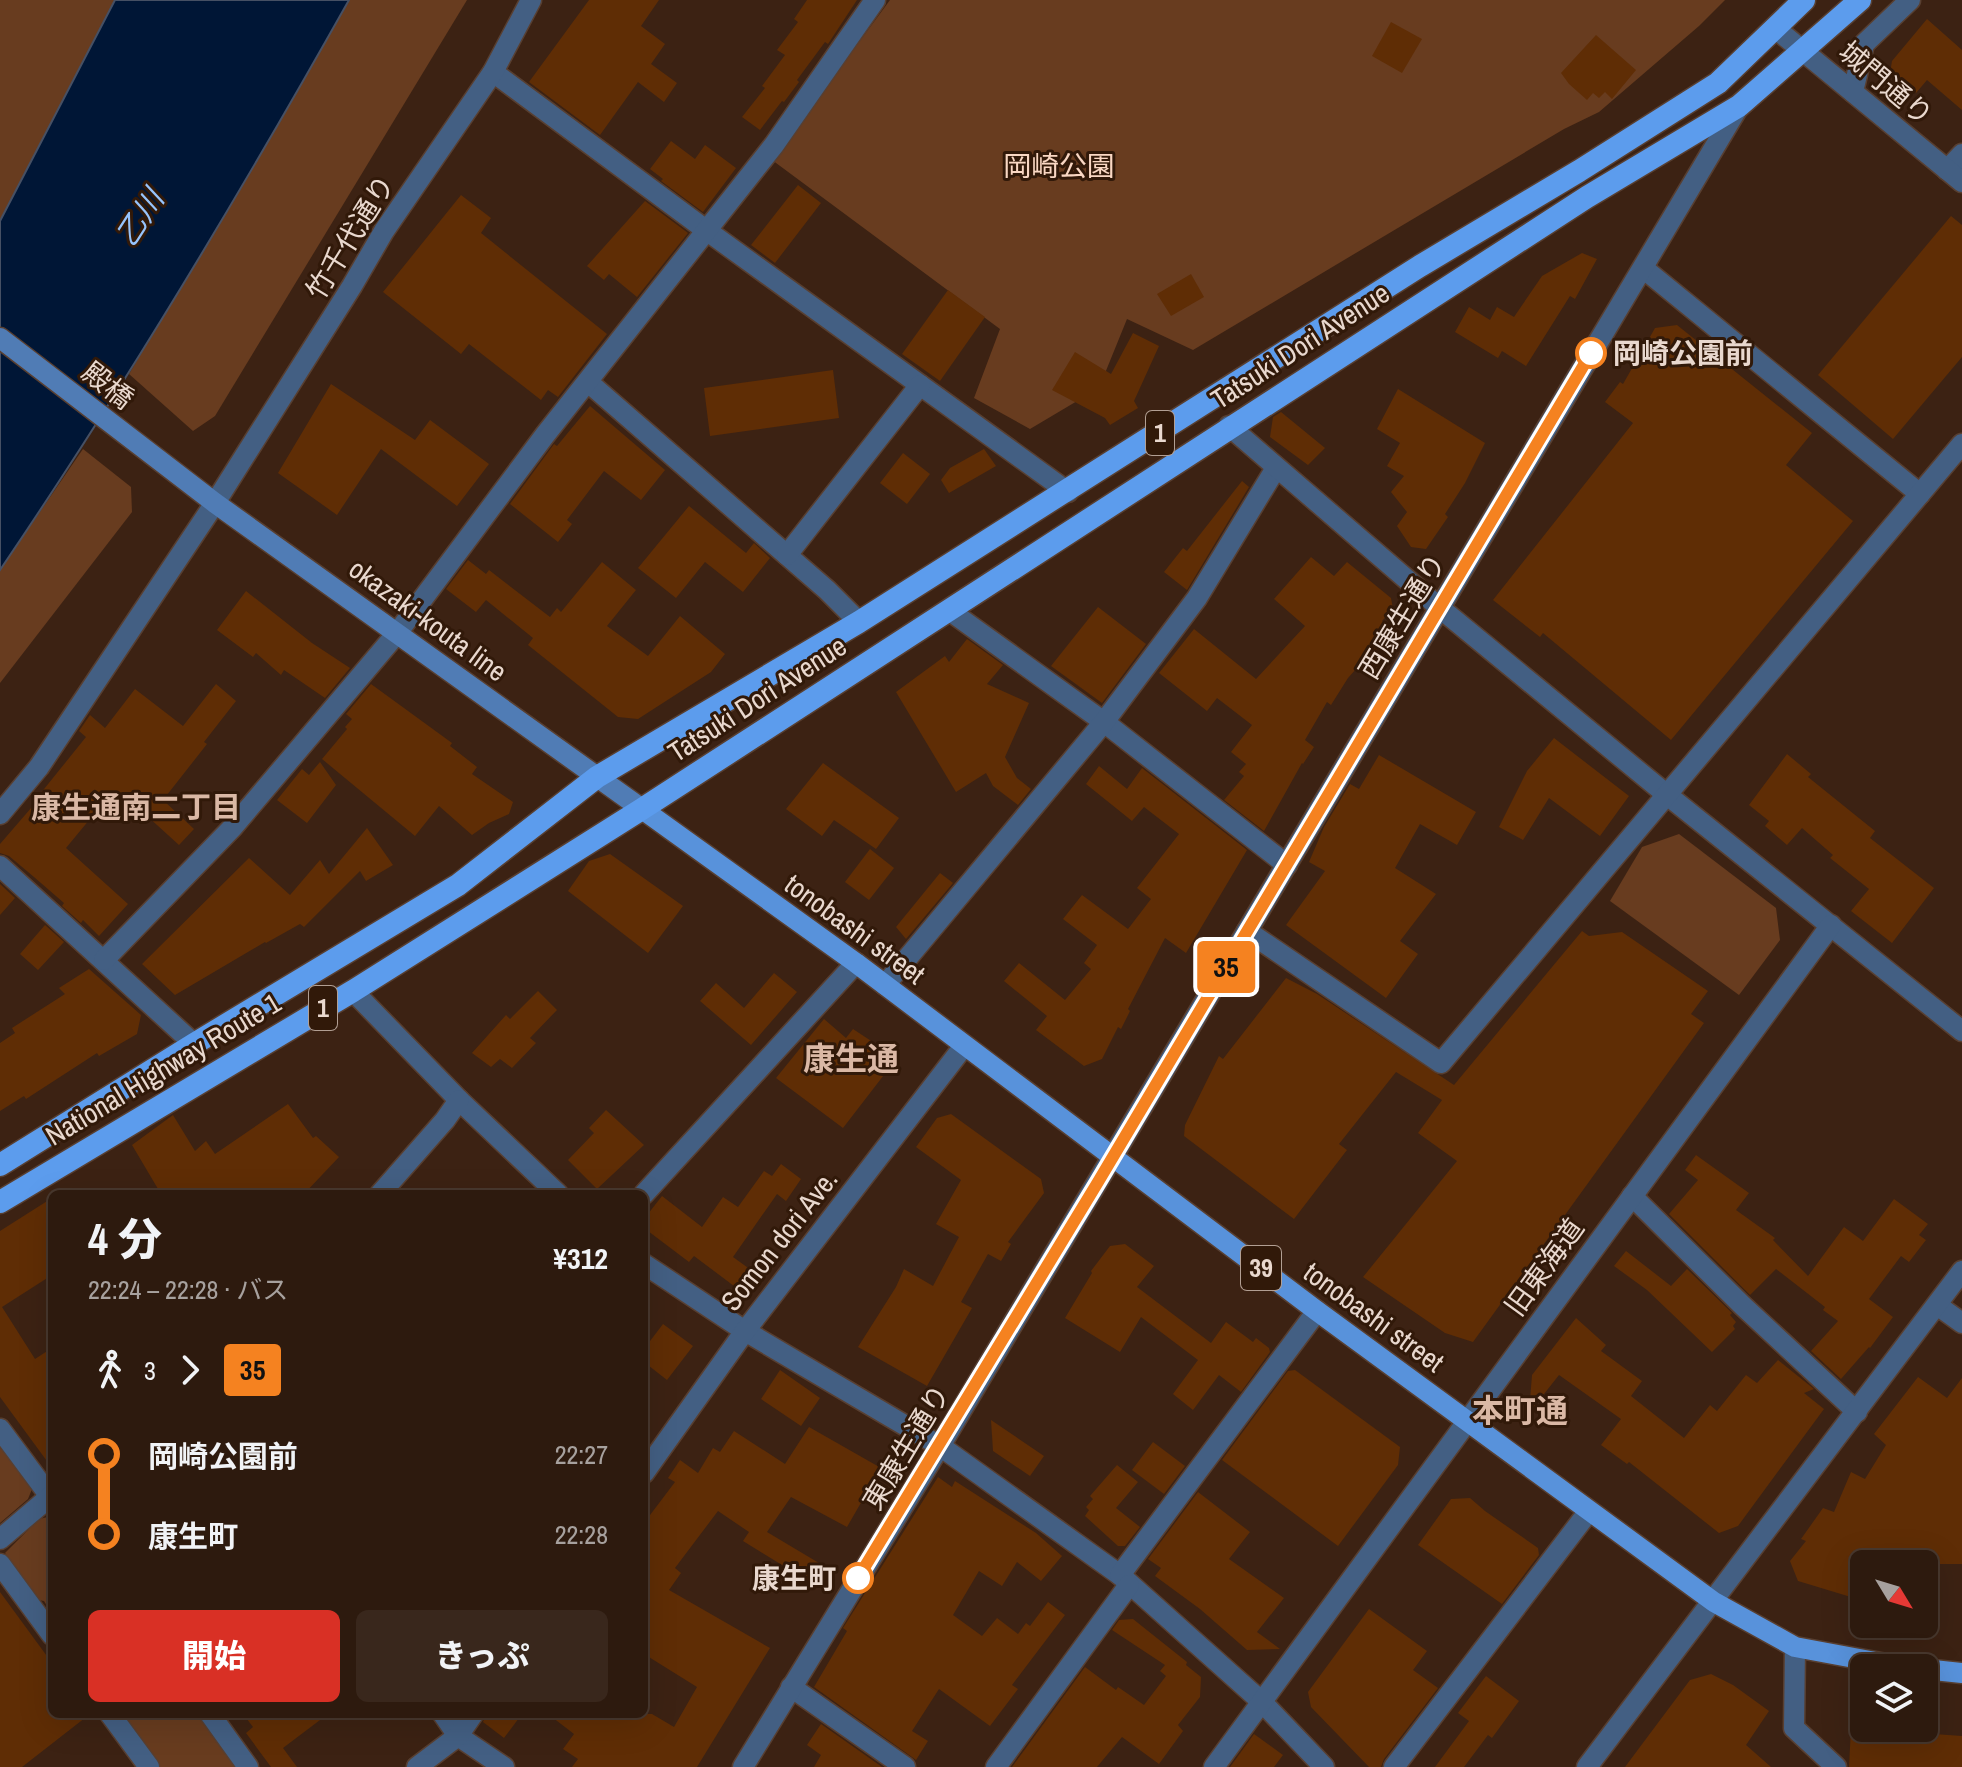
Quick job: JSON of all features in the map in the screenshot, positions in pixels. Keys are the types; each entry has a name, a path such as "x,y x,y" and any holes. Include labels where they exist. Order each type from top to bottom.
{"highway":[{"name":"Tatsuki Dori Avenue","path":"597,777 859,622 1420,266 1718,83 1804,0"},
{"name":"Tatsuki Dori Avenue","path":"642,809 950,611 1229,426 1587,197 1739,106 1860,0"},
{"name":"National Highway Route 1","path":"0,1165 458,885 597,777"},
{"name":"National Highway Route 1","path":"0,1202 353,991 642,809"}],"main road":[{"name":"殿橋","path":"0,338 181,477"},
{"name":"okazaki-kouta line","path":"181,477 642,809"},
{"name":"tonobashi street","path":"642,809 856,963 1317,1311 1714,1602 1795,1647 1850,1657"},
{"path":"1938,1670 1962,1673"}],"street":[{"name":"竹千代通り","path":"0,814 39,767 215,503 384,231 493,72 531,0"},
{"path":"104,960 232,828 398,632 545,435 774,145 875,0"},
{"path":"1853,92 1864,44 1910,0"},
{"name":"城門通り","path":"1775,28 1954,176"},
{"path":"493,72 1068,492"},
{"name":"西康生通り","path":"1114,1155 1739,106"},
{"path":"1954,176 1962,154"},
{"path":"1643,268 1920,494"},
{"path":"588,382 787,555 859,622"},
{"path":"787,555 920,385"},
{"path":"1229,426 1440,608 1962,1031"},
{"path":"1247,931 1441,1063 1962,444"},
{"path":"885,985 1104,722 1197,598 1276,468"},
{"path":"950,611 1104,722 1287,865"},
{"path":"0,866 194,1044"},
{"name":"旧東海道","path":"1214,1767 1831,925"},
{"path":"648,1190 856,963"},
{"path":"353,991 459,1100 554,1190"},
{"name":"Somon dori Ave.","path":"648,1467 745,1331 964,1046"},
{"path":"384,1190 459,1100"},
{"name":"東康生通り","path":"743,1767 1114,1155"},
{"path":"1632,1196 1743,1306 1857,1412"},
{"path":"648,1267 745,1331 940,1446 1124,1580 1262,1702 1324,1767"},
{"path":"1587,1767 1962,1271"},
{"path":"1937,1305 1962,1323"},
{"path":"996,1767 1124,1580 1317,1311"},
{"path":"0,1429 48,1493"},
{"path":"0,1539 48,1499"},
{"path":"1394,1767 1589,1511"},
{"path":"0,1564 48,1630"},
{"path":"1795,1647 1794,1728 1836,1767"},
{"path":"791,1687 905,1767"},
{"path":"113,1718 149,1767"},
{"path":"213,1718 248,1767"},
{"path":"446,1718 458,1736 504,1767"},
{"path":"417,1767 458,1736 470,1718"}],"green space":[{"path":"0,0 115,0 0,221"},
{"path":"349,0 467,0 215,416 193,431 129,374"},
{"name":"岡崎公園","path":"890,0 1725,0 1599,112 1564,129 1193,350 1127,319 1099,388 1030,429 974,398 1000,329 772,160"},
{"path":"83,449 131,487 132,512 0,683 0,570"},
{"path":"1679,834 1776,908 1780,940 1739,995 1610,901 1642,847"},
{"path":"0,1445 32,1489 28,1499 0,1523"},
{"path":"48,1517 48,1608 44,1601 38,1600 5,1553 39,1519"},
{"path":"124,1718 201,1718 236,1767 160,1767"}],"water":[{"name":"乙川","path":"115,0 349,0 180,289 92,431 0,570 0,221"}],"building":[{"path":"589,0 659,0 641,26 665,44 651,64 677,83 664,102 638,82 600,135 529,82"},
{"path":"807,0 857,0 828,44 825,42 797,80 799,82 760,130 742,117 785,55 777,50 798,22 794,19"},
{"path":"1927,19 1962,50 1962,110 1927,80 1916,93 1890,73 1892,61"},
{"path":"1391,22 1422,39 1402,73 1372,56"},
{"path":"1596,35 1636,70 1612,99 1605,92 1599,98 1593,93 1587,100 1561,73"},
{"path":"671,141 695,159 705,145 736,168 703,212 650,169"},
{"path":"798,185 821,203 775,263 751,245"},
{"path":"461,195 491,218 481,233 607,334 558,397 548,390 541,400 469,344 461,354 383,292"},
{"path":"645,201 688,233 637,297 609,274 604,280 587,266"},
{"path":"1951,216 1962,225 1962,357 1893,439 1818,375"},
{"path":"1582,253 1597,259 1575,299 1570,296 1526,366 1502,351 1498,358 1455,332 1469,307 1490,320 1497,307 1514,317 1542,276"},
{"path":"1191,274 1204,297 1171,316 1157,294"},
{"path":"948,290 985,317 940,381 902,354"},
{"path":"1677,325 1812,433 1786,465 1853,521 1671,740 1543,633 1540,637 1493,600 1633,423 1605,402 1620,382 1623,384 1655,328"},
{"path":"1133,333 1159,346 1134,401 1138,408 1110,425 1105,418 1052,390 1075,352 1111,374"},
{"path":"833,370 839,418 710,436 704,388"},
{"path":"331,384 415,440 430,420 489,464 457,506 381,449 337,515 278,473"},
{"path":"1398,389 1485,443 1445,514 1448,517 1426,549 1411,547 1397,526 1407,512 1391,492 1404,476 1387,466 1400,443 1377,429"},
{"path":"590,406 665,470 641,500 604,471 567,520 572,524 558,542 510,504 554,444 557,446"},
{"path":"1281,412 1325,448 1308,465 1270,437 1273,417"},
{"path":"984,449 996,466 949,493 941,480 950,468"},
{"path":"903,453 930,474 907,504 880,483"},
{"path":"1242,481 1249,487 1187,590 1164,572 1183,548 1187,551"},
{"path":"689,506 746,553 754,543 770,558 743,592 705,562 676,598 638,568"},
{"path":"1311,557 1334,576 1347,562 1391,598 1393,609 1382,621 1392,629 1368,662 1365,659 1348,678 1331,705 1327,702 1305,740 1314,747 1264,831 1224,800 1244,776 1239,772 1246,764 1231,752 1252,725 1217,698 1207,711 1159,673 1194,629 1256,679 1305,626 1274,599"},
{"path":"468,560 486,574 489,570 550,617 557,608 561,612 602,562 636,590 607,626 648,656 680,616 725,654 711,672 638,719 618,717 528,645 533,638 486,600 476,612 446,589"},
{"path":"246,591 312,643 350,668 325,698 284,670 281,675 256,653 253,657 217,630"},
{"path":"1098,607 1146,644 1102,703 1051,666"},
{"path":"967,639 1003,665 987,684 1029,703 1005,757 1017,778 1031,789 1018,805 993,786 986,773 956,792 896,692 945,656 949,662"},
{"path":"216,684 236,701 163,800 194,829 179,845 124,795 112,809 104,802 66,848 128,904 99,936 9,856 0,853 0,844 86,737 79,731 90,715 105,728 135,689 183,726"},
{"path":"371,684 452,743 450,746 477,767 472,774 513,802 509,814 472,835 439,806 415,836 322,759 347,729 345,727 352,719 346,714"},
{"path":"1554,738 1629,796 1600,836 1549,798 1523,840 1499,827 1527,771"},
{"path":"1787,754 1811,774 1808,777 1875,831 1870,838 1934,888 1892,943 1851,911 1869,889 1830,858 1833,855 1802,828 1787,845 1765,826 1769,821 1749,805"},
{"path":"1379,755 1476,812 1457,845 1420,824 1395,868 1436,894 1400,941 1418,954 1386,998 1286,925 1325,871 1309,862 1324,827 1350,784 1359,789"},
{"path":"320,762 336,785 307,823 277,800 302,769 309,775"},
{"path":"823,763 899,818 876,849 834,820 822,836 786,809"},
{"path":"1099,766 1127,789 1142,768 1247,850 1186,953 1165,938 1128,1009 1130,1011 1121,1029 1118,1027 1102,1059 1084,1066 1036,1030 1047,1016 1004,981 1019,963 1065,1000 1091,969 1084,963 1097,945 1063,919 1082,895 1128,929 1151,899 1137,888 1179,834 1144,807 1132,821 1086,784"},
{"path":"367,828 393,865 366,881 360,871 304,927 300,924 265,942 175,995 142,964 249,858 290,895 320,860 329,874"},
{"path":"870,849 894,868 869,900 845,882"},
{"path":"610,854 683,906 648,953 568,891 589,861"},
{"path":"940,873 953,883 906,939 896,927"},
{"path":"0,884 15,898 0,915"},
{"path":"45,925 64,942 38,970 20,954"},
{"path":"1582,931 1589,936 1622,932 1708,991 1691,1014 1704,1023 1473,1342 1445,1333 1363,1277 1457,1161 1418,1133 1442,1100 1396,1072 1339,1144 1347,1150 1294,1219 1184,1136 1185,1125 1219,1056 1223,1059 1286,978 1317,994 1454,1085"},
{"path":"89,969 141,1015 137,1034 99,1056 97,1053 26,1099 24,1096 0,1111 0,1043 15,1033 12,1028 65,994 59,988"},
{"path":"774,973 797,992 751,1045 700,1001 716,983 744,1008"},
{"path":"538,991 557,1010 530,1038 536,1043 512,1068 500,1059 491,1067 472,1053 506,1015 510,1019"},
{"path":"824,1019 846,1038 853,1029 897,1058 843,1128 776,1078"},
{"path":"288,1104 313,1138 316,1136 339,1157 308,1190 159,1190 132,1145 173,1115 195,1151 206,1141 215,1154"},
{"path":"606,1110 644,1145 597,1189 568,1160 594,1133 589,1128"},
{"path":"951,1114 1041,1179 1044,1193 1008,1242 1011,1244 1001,1261 988,1254 961,1302 972,1308 927,1386 858,1347 904,1269 933,1286 959,1237 936,1224 961,1180 916,1147 937,1118"},
{"path":"1696,1155 1749,1193 1736,1210 1775,1238 1773,1240 1808,1276 1844,1227 1863,1241 1894,1199 1928,1224 1919,1235 1926,1240 1909,1262 1901,1256 1869,1299 1893,1317 1841,1379 1811,1351 1838,1321 1823,1310 1825,1307 1776,1269 1750,1295 1669,1214 1698,1180 1685,1170"},
{"path":"781,1164 801,1179 786,1201 777,1194 733,1257 751,1270 742,1282 734,1286 694,1256 689,1262 648,1231 648,1214 662,1196 702,1227 723,1197 738,1207 764,1171 772,1176"},
{"path":"48,1201 48,1278 2,1307 35,1359 48,1351 48,1463 0,1397 0,1231"},
{"path":"1125,1244 1154,1266 1137,1287 1211,1343 1226,1322 1253,1342 1256,1338 1269,1348 1270,1352 1241,1392 1219,1375 1193,1410 1173,1394 1198,1360 1141,1317 1120,1352 1065,1318 1091,1271 1110,1246"},
{"path":"1626,1251 1671,1286 1687,1269 1732,1313 1735,1329 1712,1352 1647,1290 1614,1266"},
{"path":"1576,1318 1606,1345 1601,1351 1642,1381 1631,1396 1684,1438 1710,1405 1717,1411 1746,1375 1757,1383 1778,1360 1814,1389 1804,1393 1824,1409 1738,1526 1719,1533 1629,1462 1627,1464 1601,1445 1621,1419 1559,1375 1529,1413 1532,1375"},
{"path":"663,1324 693,1346 667,1380 648,1365 648,1344"},
{"path":"780,1370 820,1398 801,1426 761,1399"},
{"path":"1295,1370 1400,1447 1398,1465 1338,1546 1222,1460 1288,1371"},
{"path":"1918,1377 1947,1398 1962,1378 1962,1564 1938,1564 1938,1550 1850,1550 1850,1597 1798,1581 1790,1561 1806,1541 1801,1539 1823,1508 1834,1512 1851,1472 1865,1479 1886,1445 1874,1434"},
{"path":"991,1420 1044,1456 1030,1476 993,1451"},
{"path":"809,1427 881,1468 847,1527 791,1497 767,1532 824,1566 813,1584 743,1541 749,1532 718,1511 675,1568 681,1573 669,1590 770,1648 697,1767 572,1767 578,1759 563,1749 574,1734 553,1718 648,1718 648,1714 652,1714 674,1727 697,1687 648,1656 648,1518 675,1482 668,1478 680,1460 698,1473 713,1448 720,1452 734,1431 785,1464"},
{"path":"1153,1442 1185,1466 1164,1494 1132,1470"},
{"path":"1117,1465 1138,1482 1116,1508 1140,1527 1125,1546 1118,1546 1085,1516 1089,1510 1086,1507 1093,1499 1090,1496"},
{"path":"938,1477 952,1487 955,1481 1036,1533 1062,1556 1041,1581 1017,1562 1002,1586 979,1571 953,1615 982,1636 997,1618 1018,1634 1026,1623 1030,1626 1048,1602 1065,1615 1012,1685 1018,1689 990,1726 939,1689 912,1731 928,1741 916,1760 814,1687 847,1631 843,1628"},
{"path":"1198,1492 1250,1532 1229,1559 1284,1598 1257,1632 1280,1649 1247,1650 1200,1609 1155,1576 1161,1568 1148,1559"},
{"path":"1470,1498 1538,1548 1539,1555 1502,1604 1418,1545 1451,1499"},
{"path":"0,1592 48,1658 48,1718 85,1718 22,1767 0,1767"},
{"path":"1369,1609 1427,1651 1413,1670 1438,1688 1381,1767 1369,1767 1311,1707 1308,1692"},
{"path":"1133,1619 1201,1677 1200,1697 1178,1725 1183,1731 1159,1764 1122,1737 1097,1767 1012,1767 1085,1667 1116,1690 1118,1687 1144,1705 1166,1676 1160,1671 1165,1665 1112,1630 1119,1620"},
{"path":"1711,1674 1733,1685 1769,1711 1746,1745 1771,1767 1625,1767 1690,1680"},
{"path":"1486,1676 1519,1701 1492,1738 1488,1735 1464,1767 1435,1767 1469,1721 1458,1713"},
{"path":"246,1718 323,1718 283,1748 297,1767 271,1767 246,1733 253,1727"},
{"path":"484,1718 519,1718 504,1738 483,1722"},
{"path":"821,1724 882,1767 814,1767 821,1755 807,1745"},
{"path":"1254,1734 1283,1755 1274,1767 1230,1767"},
{"path":"1938,1734 1962,1736 1962,1767 1849,1767 1850,1742 1938,1742"}],"bus line":[{"name":"35","path":"858,1578 1098,1182 1591,353"}],"place":[{"name":"岡崎公園前","path":"1591,353"},
{"name":"康生町","path":"858,1578"}],"district":[{"name":"康生通南二丁目","path":"136,808"},
{"name":"康生通","path":"851,1059"},
{"name":"本町通","path":"1520,1411"}]}
